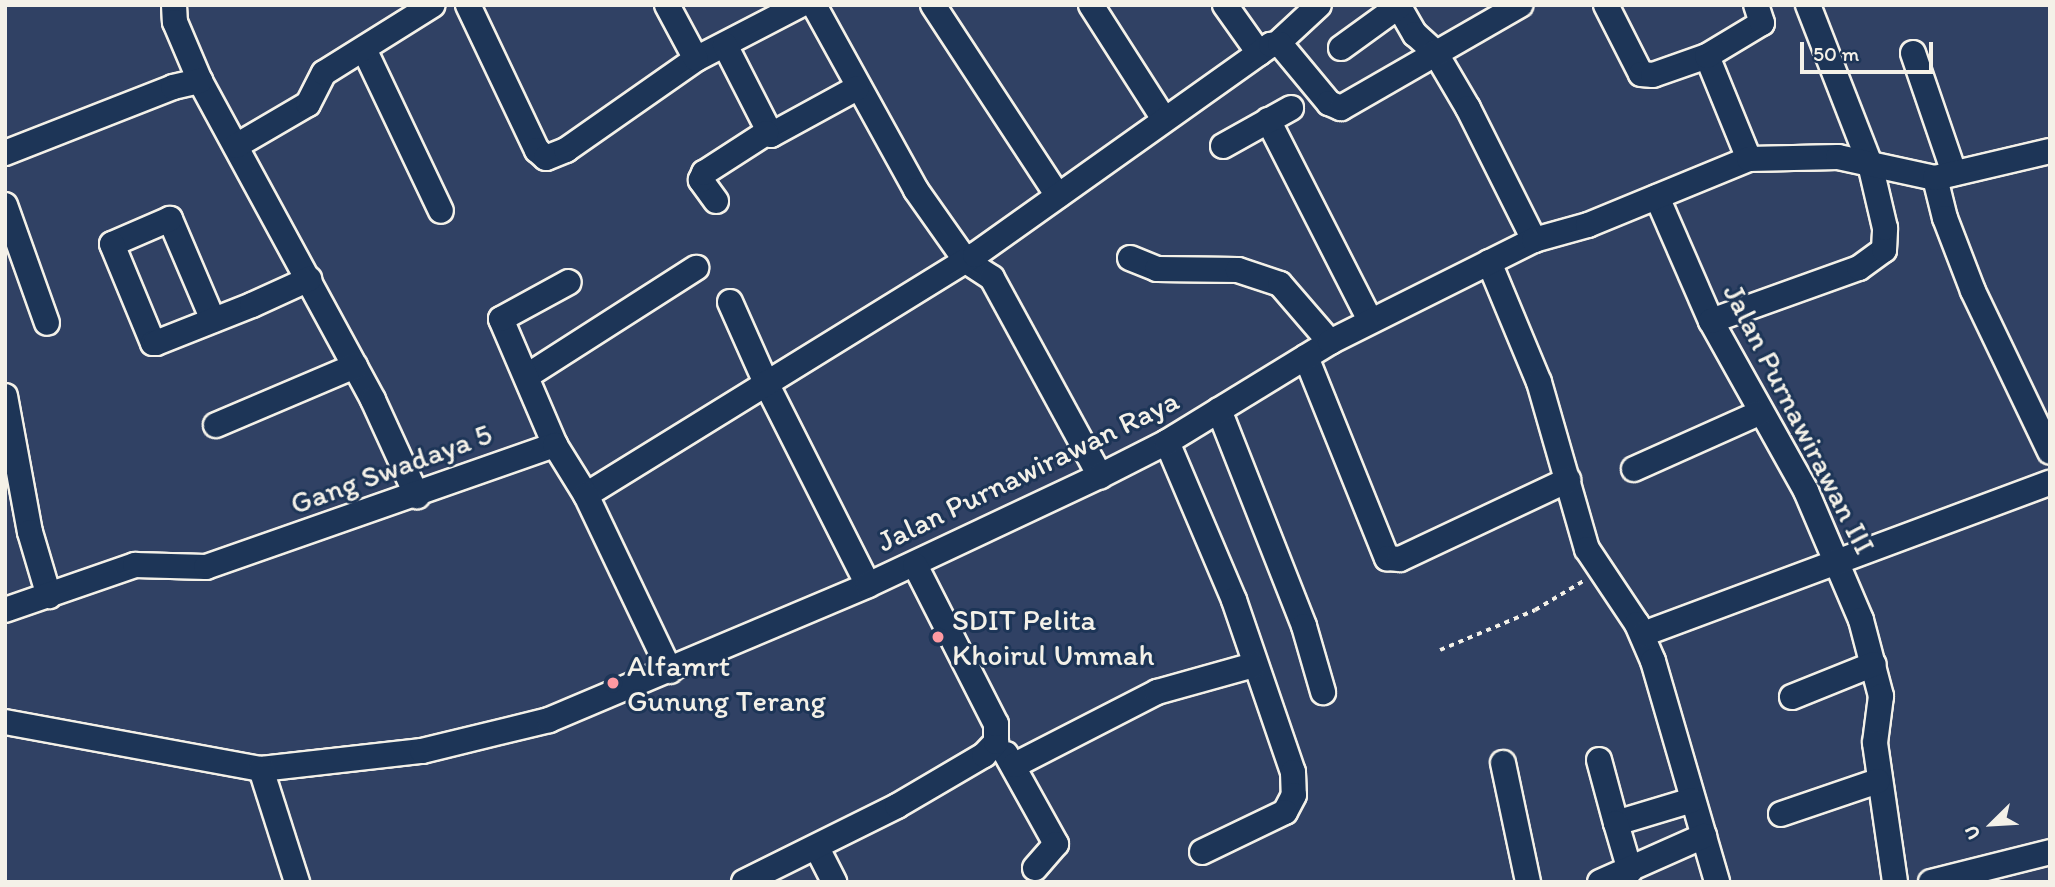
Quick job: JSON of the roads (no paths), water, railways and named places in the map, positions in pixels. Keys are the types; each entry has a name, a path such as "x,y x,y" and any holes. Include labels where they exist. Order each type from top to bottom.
{"street":[{"path":"174,5 175,22 200,81 355,366 417,496"},
{"path":"467,5 537,149 546,158 566,150 696,59 800,5"},
{"path":"667,5 696,59"},
{"path":"814,5 857,88 916,190 966,261 992,278 1100,476"},
{"path":"933,5 1058,196"},
{"path":"1091,5 1164,119"},
{"path":"1225,5 1268,49 1334,108 1520,5"},
{"path":"586,495 966,261 1164,119 1268,49 1319,5"},
{"path":"1606,5 1641,74 1653,75 1707,56 1762,23 1756,5"},
{"path":"1711,321 1878,258 1884,250 1885,236 1870,164 1808,5"},
{"path":"1341,48 1398,6 1415,34 1435,52 1534,240"},
{"path":"236,146 308,104 324,73 428,7"},
{"path":"725,45 766,133"},
{"path":"364,49 441,211"},
{"path":"1913,53 1944,175 1945,218 1973,290 2050,452"},
{"path":"1707,56 1749,159"},
{"path":"5,153 173,87 200,81"},
{"path":"716,201 701,180 704,173 766,133 776,135 857,88"},
{"path":"1223,146 1291,108"},
{"path":"1268,120 1370,320"},
{"name":"Jalan Purnawirawan Raya","path":"5,722 261,769 434,748 549,720 915,565 1100,476 1167,442 1370,320 1534,240 1588,225 1749,159 1815,156 1944,175 2050,151"},
{"name":"Jalan Purnawirawan III","path":"1657,197 1711,321 1759,413 1806,491 1840,564 1874,664 1881,696 1875,743 1878,781 1895,882"},
{"path":"5,205 47,323"},
{"path":"213,320 172,220 112,244 153,343 213,320 309,279"},
{"path":"1130,258 1157,269 1238,270 1280,284 1330,342"},
{"path":"1489,262 1519,326 1568,480 1587,550 1599,572 1643,634 1717,882"},
{"path":"527,376 696,268"},
{"path":"569,282 501,319 555,445 586,495 670,671"},
{"path":"730,302 765,383 822,489 868,585"},
{"path":"1306,357 1387,558 1400,559 1568,480"},
{"path":"216,425 355,366"},
{"path":"5,396 30,532 49,596"},
{"path":"1219,410 1304,626 1323,692"},
{"path":"1634,469 1759,413"},
{"path":"1167,442 1234,600 1254,665 1293,772 1294,795 1285,812 1202,852"},
{"name":"Gang Swadaya 5","path":"5,610 135,565 205,567 417,496 555,445"},
{"path":"1643,634 1840,564 2050,483"},
{"path":"915,565 996,724 996,743 1015,765 1056,844 1035,868"},
{"path":"1792,697 1874,664"},
{"path":"1015,765 1157,692 1254,665"},
{"path":"744,882 817,848 984,755 996,743"},
{"path":"1600,760 1630,871"},
{"path":"1503,763 1528,882"},
{"path":"261,769 297,882"},
{"path":"1781,814 1878,781"},
{"path":"1616,822 1692,800"},
{"path":"1600,882 1704,836"},
{"path":"817,848 834,882"},
{"path":"1931,882 2050,852"}],"place":[{"name":"SDIT Pelita Khoirul Ummah","path":"938,637"},
{"name":"Alfamrt Gunung Terang","path":"613,683"}]}
